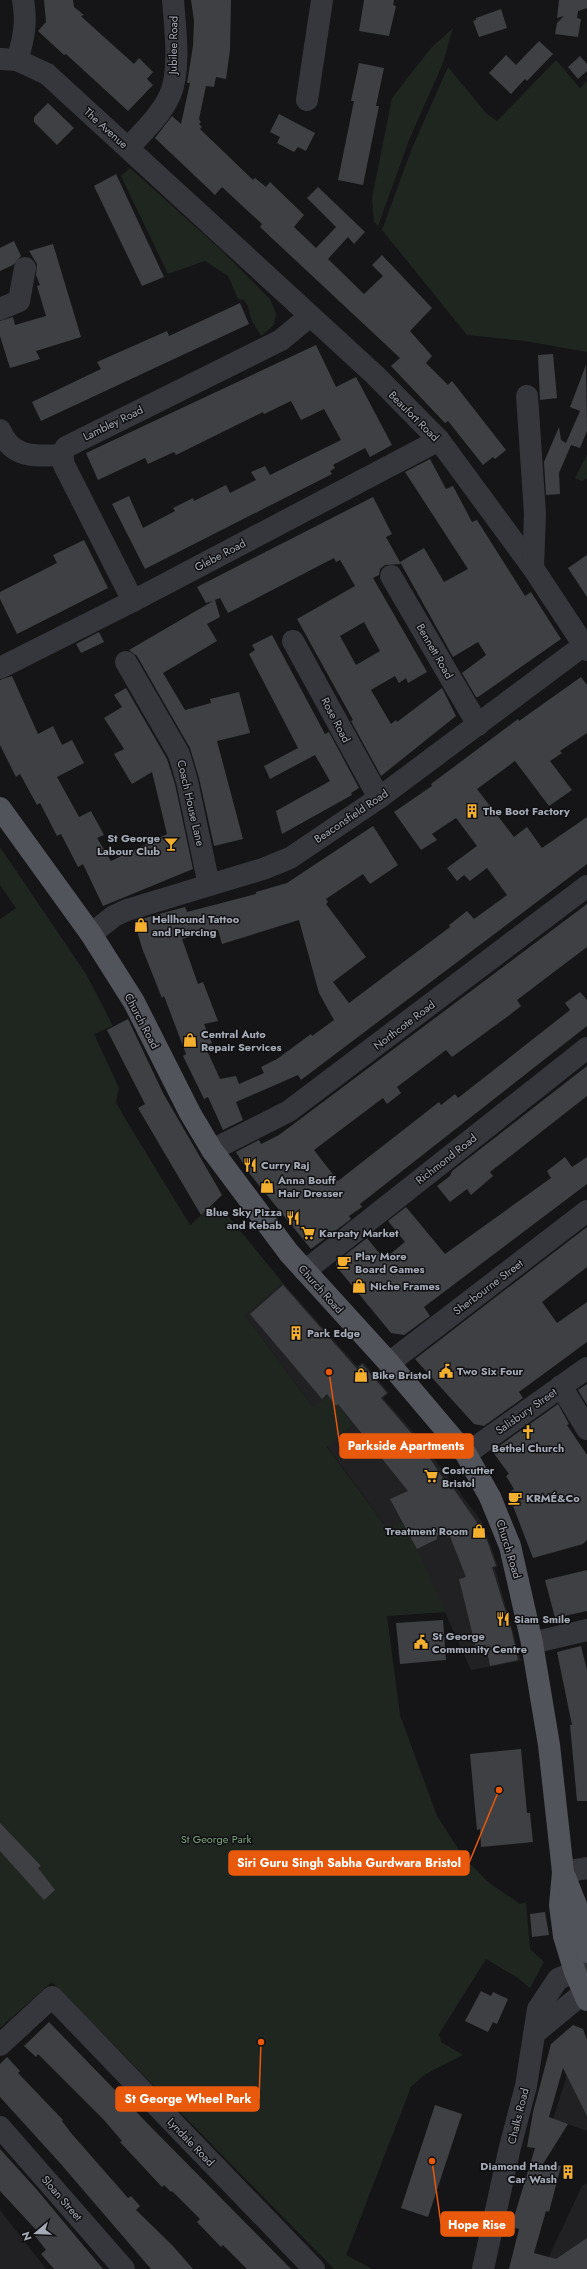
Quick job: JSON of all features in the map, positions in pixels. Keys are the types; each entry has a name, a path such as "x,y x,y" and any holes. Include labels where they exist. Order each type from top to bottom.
{"main road":[{"name":"Church Road","path":"0,808 91,934 134,1002 186,1106 212,1150 254,1207 305,1271 388,1363 466,1454 490,1497 510,1546 532,1643 549,1745 563,1872 560,1905 564,1936 581,1971 586,1994"},
{"name":"Church Road","path":"563,1872 576,1905 587,1952"}],"street":[{"path":"9,59 24,38 26,14 23,0"},
{"name":"Jubilee Road","path":"128,148 157,116 170,94 175,70 173,0"},
{"path":"307,100 322,0"},
{"name":"The Avenue","path":"9,59 47,74 202,216"},
{"name":"Beaufort Road","path":"202,216 374,376 439,440 533,568 585,648"},
{"path":"0,309 19,301 25,268"},
{"name":"Lambley Road","path":"62,455 66,447 281,340 310,316"},
{"path":"527,396 535,514 533,568"},
{"path":"0,430 2,436 15,450 31,457 62,455 64,465 133,601"},
{"name":"Glebe Road","path":"0,668 133,601 439,440"},
{"name":"Bennett Road","path":"391,576 478,725"},
{"name":"Rose Road","path":"293,641 379,798"},
{"name":"Beaconsfield Road","path":"91,934 118,914 263,869 290,858 379,798 585,648"},
{"name":"Coach House Lane","path":"126,662 179,754 187,781 209,885"},
{"name":"Northcote Road","path":"212,1150 289,1111 587,886"},
{"name":"Richmond Road","path":"305,1271 587,1048"},
{"name":"Sherbourne Street","path":"388,1363 587,1212"},
{"name":"Salisbury Street","path":"466,1454 587,1368"},
{"path":"561,1386 587,1429"},
{"path":"532,1643 587,1630"},
{"path":"563,1872 587,1868"},
{"name":"Chalks Road","path":"484,2269 510,2147 526,2086 538,2009 558,1979 581,1971"},
{"path":"534,2033 586,1994"},
{"name":"Lyndale Road","path":"0,2045 52,1997 314,2269"},
{"name":"Sloan Street","path":"0,2127 124,2269"}],"shaded area":[{"path":"283,1283 357,1366 363,1362 389,1393 383,1398 416,1435 482,1522 498,1566 495,1568 521,1661 471,1670 404,1522 387,1528 327,1446 353,1425 313,1407 245,1315"},
{"path":"587,2066 587,2131 553,2119 567,2075"},
{"path":"587,2183 587,2269 543,2269 582,2186"},
{"path":"0,2210 46,2269 0,2269"}],"green space":[{"path":"453,28 443,63 409,140 378,226 374,222 372,198 392,98 431,48"},
{"path":"556,60 580,88 587,81 587,352 525,341 467,335 382,230 412,148 448,67 487,114 497,121"},
{"path":"130,168 218,247 270,299 276,314 274,325 261,336 251,319 248,306 244,300 238,299 228,276 205,261 168,274 121,176"},
{"path":"587,455 587,478 582,481 575,478"},
{"name":"St George Park","path":"0,847 86,974 113,1026 94,1034 119,1088 116,1102 123,1115 190,1225 213,1205 225,1218 228,1216 283,1283 245,1315 313,1407 330,1395 353,1425 327,1447 387,1528 404,1521 446,1612 387,1616 400,1715 437,1816 463,1856 488,1882 520,1904 526,1902 530,1949 544,1962 530,1988 518,1978 486,1959 439,2034 441,2042 463,2055 424,2075 411,2087 346,2255 372,2269 334,2269 52,1982 0,2028 0,919 16,908 0,885"}],"building":[{"path":"44,0 73,0 74,7 84,15 81,16 134,64 139,58 153,72 147,79 153,85 128,111 66,54 64,55 38,31 46,22"},
{"path":"191,0 231,0 230,50 226,79 216,77 214,87 206,86 199,119 201,122 199,124 202,127 200,129 253,180 255,178 266,187 270,182 304,215 294,227 316,248 336,227 307,198 318,187 365,232 354,244 348,237 328,259 364,294 383,276 372,265 382,255 432,308 410,331 432,356 426,363 448,385 452,381 506,450 495,459 493,457 483,465 448,421 445,423 391,366 400,358 260,227 262,224 222,187 215,195 155,138 172,116 181,124 190,83 187,83 193,46 194,21"},
{"path":"364,0 394,0 393,5 396,6 389,36 359,31"},
{"path":"559,0 587,0 587,8 578,11 577,18 581,19 578,37 555,34 557,23 564,16 557,18"},
{"path":"501,9 507,28 479,37 473,21 476,20 476,18"},
{"path":"539,41 553,54 527,81 525,79 511,94 489,73 506,55 516,65"},
{"path":"580,56 587,64 587,71 578,79 568,67"},
{"path":"359,63 384,68 376,106 379,106 363,185 338,180 354,101 351,101"},
{"path":"48,103 74,128 57,145 34,122 34,117"},
{"path":"279,114 315,133 306,151 298,147 294,152 277,143 280,137 270,132"},
{"path":"116,174 164,277 142,286 94,186"},
{"path":"14,241 21,256 13,265 0,271 0,248"},
{"path":"53,244 81,337 36,351 40,359 10,368 0,336 0,321 13,317 15,325 46,316 37,286 40,285 36,275 37,264 29,251"},
{"path":"240,303 249,324 41,421 32,402 101,369 97,362 167,331 169,336"},
{"path":"316,345 336,387 356,377 392,445 370,457 365,448 333,465 335,468 330,471 332,474 145,569 112,504 129,496 143,528 175,511 173,508 193,498 194,501 226,485 230,493 256,480 251,472 265,466 270,475 341,440 324,409 301,420 291,401 264,414 263,412 176,455 174,452 148,464 145,458 98,480 86,453"},
{"path":"553,354 557,398 540,400 538,355"},
{"path":"586,365 587,431 580,448 571,445 559,473 560,494 546,495 544,462 559,427 561,440 566,443 580,411 570,407"},
{"path":"430,459 446,489 453,486 472,522 477,520 525,596 531,592 561,639 478,697 476,697 462,673 486,655 478,642 453,657 400,562 424,548 444,582 468,569 405,472"},
{"path":"373,497 392,534 386,537 401,564 385,565 380,569 379,575 373,578 427,672 408,683 406,678 399,683 395,676 371,690 391,724 396,720 397,722 442,688 456,716 381,776 351,721 353,720 297,619 355,586 340,560 336,562 334,558 228,613 220,598 215,600 220,617 207,624 217,641 163,673 185,710 211,703 210,699 239,692 250,733 217,741 243,839 214,846 199,778 190,748 137,656 129,650 213,601 206,603 197,587","holes":["364,622 380,651 356,665 340,636"]},
{"path":"84,540 108,588 17,634 0,599 0,592 57,563 53,555"},
{"path":"587,555 587,597 568,568"},
{"path":"99,632 104,642 81,653 76,644"},
{"path":"272,635 325,734 329,732 359,788 351,793 352,795 282,834 276,811 330,781 315,755 270,779 264,766 298,748 249,654 255,650 252,645"},
{"path":"12,676 38,734 53,726 62,745 72,740 84,763 57,777 79,817 91,811 104,835 97,838 111,861 167,834 152,772 132,784 114,754 124,749 104,718 122,707 114,695 126,688 167,759 175,784 193,869 103,906 83,864 78,867 61,834 57,836 40,803 37,805 20,774 16,777 0,745 0,680"},
{"path":"581,677 587,685 587,733 560,751 562,753 550,761 572,790 549,806 515,761 477,789 514,837 527,827 542,848 587,817 587,864 301,1080 298,1075 236,1102 243,1120 223,1130 208,1097 204,1099 183,1056 186,1054 164,996 162,998 142,948 134,921 185,907 187,912 256,894 256,892 287,883 373,826 398,865 370,884 363,874 326,899 328,902 326,904 366,957 333,982 349,1003 450,927 449,925 467,911 474,919 507,895 487,868 470,881 464,875 457,881 447,868 477,846 456,818 432,834 437,840 421,850 394,812 432,786 431,784 518,719 519,721","holes":["299,920 319,993 334,1020 312,1036 311,1034 277,1059 261,1067 264,1073 239,1084 236,1076 220,1079 205,1046 212,1043 204,1024 218,1021 203,982 198,984 182,939 218,930 222,944"]},
{"path":"587,904 587,947 517,1000 521,1006 507,1017 452,1057 446,1050 397,1087 401,1093 387,1104 383,1098 314,1150 338,1181 439,1102 441,1105 455,1094 458,1098 570,1010 565,1003 580,992 587,1000 587,1026 360,1204 362,1207 349,1216 351,1219 311,1249 249,1173 236,1152 259,1140 261,1144 279,1135"},
{"path":"128,1019 163,1093 222,1195 201,1215 138,1108 145,1104 107,1030"},
{"path":"587,1066 587,1096 490,1172 493,1176 471,1195 467,1189 450,1202 437,1186 450,1176 452,1171"},
{"path":"565,1157 572,1167 587,1157 587,1184 424,1307 430,1316 404,1335 391,1333 336,1266 336,1262 367,1238 384,1259 405,1242 388,1221 406,1207 445,1254 551,1178 547,1171"},
{"path":"587,1227 587,1267 542,1302 557,1323 587,1302 587,1342 519,1392 523,1398 484,1426 474,1424 415,1359"},
{"path":"283,1285 357,1369 362,1364 387,1393 381,1398 418,1441 451,1490 453,1488 478,1524 481,1523 496,1566 492,1567 512,1632 518,1660 490,1666 486,1645 476,1648 459,1579 466,1577 449,1534 437,1536 437,1539 417,1549 390,1499 408,1491 338,1404 336,1406 327,1394 322,1399 250,1314"},
{"path":"587,1384 587,1405 578,1390"},
{"path":"558,1404 569,1424 567,1425 587,1455 587,1540 583,1544 533,1558 508,1493 514,1489 506,1476 509,1474 492,1451"},
{"path":"587,1570 587,1611 555,1618 545,1580"},
{"name":"St George Community Centre","path":"443,1620 446,1660 400,1664 396,1623"},
{"path":"581,1646 587,1670 587,1801 577,1801 570,1725 572,1725 557,1652"},
{"path":"521,1749 527,1813 530,1813 533,1842 481,1847 480,1829 477,1830 470,1754"},
{"path":"0,1823 41,1866 38,1868 55,1890 44,1900 0,1851"},
{"path":"545,1912 549,1935 532,1937 530,1914"},
{"path":"481,1991 491,1996 493,1992 508,1999 497,2024 493,2022 488,2032 465,2021"},
{"path":"49,2022 291,2269 247,2269 223,2245 221,2247 197,2222 200,2219 172,2191 171,2192 164,2185 162,2187 120,2142 122,2141 104,2120 38,2054 36,2057 24,2046"},
{"path":"573,2025 583,2029 587,2040 587,2116 563,2068 549,2117 568,2124 543,2164 561,2166 549,2212 546,2211 534,2253 556,2259 587,2238 587,2269 509,2269 519,2229 511,2227 535,2148 527,2147 533,2112 551,2044"},
{"path":"7,2057 20,2071 18,2073 63,2120 62,2121 71,2133 128,2198 131,2196 140,2206 136,2210 172,2245 193,2269 151,2269 60,2163 0,2097 0,2064"},
{"path":"435,2105 462,2114 428,2217 401,2208"},
{"path":"0,2149 38,2191 103,2269 54,2269 41,2254 46,2250 35,2236 39,2233 0,2191"}],"place":[{"name":"The Boot Factory","path":"472,811"},
{"name":"St George Labour Club","path":"171,844"},
{"name":"Hellhound Tattoo and Piercing","path":"141,925"},
{"name":"Central Auto Repair Services","path":"190,1040"},
{"name":"Curry Raj","path":"250,1165"},
{"name":"Anna Bouff Hair Dresser","path":"267,1186"},
{"name":"Blue Sky Pizza and Kebab","path":"293,1218"},
{"name":"Karpaty Market","path":"308,1233"},
{"name":"Play More Board Games","path":"344,1262"},
{"name":"Niche Frames","path":"359,1286"},
{"name":"Park Edge","path":"296,1333"},
{"name":"Two Six Four","path":"446,1371"},
{"name":"Parkside Apartments","path":"329,1372"},
{"name":"Bike Bristol","path":"361,1375"},
{"name":"Bethel Church","path":"528,1432"},
{"name":"Costcutter Bristol","path":"431,1476"},
{"name":"KRMÉ&Co","path":"515,1498"},
{"name":"Treatment Room","path":"479,1531"},
{"name":"Siam Smile","path":"503,1619"},
{"name":"St George Community Centre","path":"421,1642"},
{"name":"Siri Guru Singh Sabha Gurdwara Bristol","path":"499,1790"},
{"name":"St George Wheel Park","path":"261,2042"},
{"name":"Hope Rise","path":"432,2161"},
{"name":"Diamond Hand Car Wash","path":"568,2172"}]}
